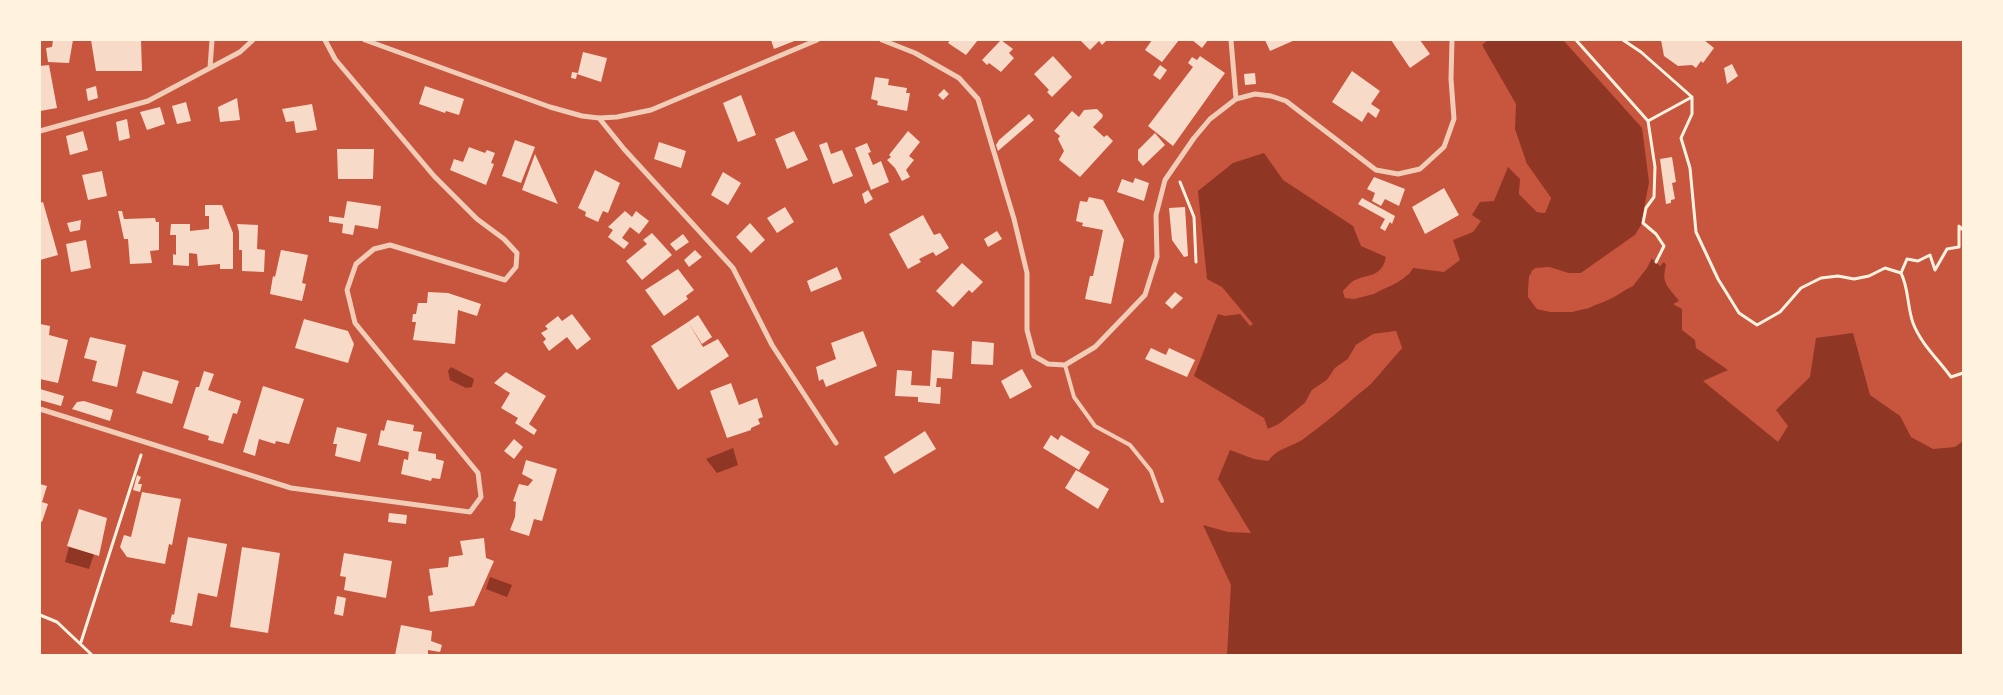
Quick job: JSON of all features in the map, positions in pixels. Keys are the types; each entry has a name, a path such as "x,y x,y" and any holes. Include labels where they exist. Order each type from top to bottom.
{"street":[{"path":"210,68 212,40"},
{"path":"40,131 148,100 240,52 253,40"},
{"path":"40,410 291,488 470,512 481,497 478,473 355,323 347,290 356,264 374,249 390,245 505,280 516,266 517,253 504,239 476,219 434,176 335,59 325,40"},
{"path":"365,40 550,106 582,116 599,118 617,117 651,110 817,40"},
{"path":"882,40 914,53 959,78 978,99 1014,219 1027,273 1028,330 1034,356 1048,364 1066,365 1096,347 1145,295 1157,257 1156,214 1165,180 1210,119 1236,100 1255,94 1271,96 1286,101 1376,170 1398,174 1420,169 1444,146 1454,119 1451,79 1452,40"},
{"path":"1231,40 1236,100"},
{"path":"599,118 624,149 733,268 772,345 836,443"}],"lane":[{"path":"1066,365 1074,397 1095,426 1130,445 1151,471 1162,501"}],"path":[{"path":"1576,40 1648,121 1655,167 1654,197 1646,208 1643,223 1656,234 1664,246 1656,262"},
{"path":"1623,40 1641,52 1692,97 1692,114 1681,138 1690,168 1696,232 1718,279 1739,313 1757,325 1780,312 1801,288 1821,278 1838,276 1854,279 1869,276 1885,268 1901,273"},
{"path":"1648,121 1692,97"},
{"path":"1173,168 1194,217 1196,262"},
{"path":"1963,230 1959,226 1959,247 1947,249 1934,270 1930,255 1918,261 1907,259 1901,273 1906,284 1913,322 1929,353 1951,377 1963,374"},
{"path":"81,642 145,442"},
{"path":"40,615 57,622 81,642 92,655"}],"shaded area":[{"path":"1488,40 1563,40 1642,128 1649,182 1641,225 1635,235 1581,273 1568,273 1549,267 1532,270 1529,291 1537,309 1569,311 1603,302 1619,294 1632,284 1643,272 1650,257 1660,266 1664,262 1666,265 1664,277 1666,284 1679,301 1673,304 1682,309 1682,330 1695,340 1696,348 1728,370 1703,381 1778,442 1788,426 1776,410 1810,377 1816,338 1853,333 1870,395 1900,416 1911,437 1933,449 1955,447 1963,441 1963,655 1227,655 1231,585 1203,525 1228,532 1251,533 1218,479 1230,450 1254,459 1268,461 1280,450 1303,439 1343,408 1380,373 1402,348 1396,331 1373,334 1356,345 1348,359 1335,368 1327,380 1312,390 1305,403 1279,424 1268,429 1264,418 1194,376 1218,314 1225,316 1240,314 1250,326 1253,324 1222,287 1207,279 1198,191 1233,163 1264,153 1283,180 1353,226 1361,246 1386,257 1381,269 1352,282 1343,291 1345,298 1363,295 1392,285 1400,281 1413,268 1444,272 1460,260 1453,240 1473,232 1481,221 1472,215 1480,202 1494,201 1508,167 1520,179 1519,194 1537,212 1545,213 1551,198 1527,164 1515,129 1516,104 1482,45"},
{"path":"451,367 474,379 472,387 466,388 450,380 448,371"},
{"path":"733,448 738,465 717,473 706,459"},
{"path":"69,547 94,554 89,569 65,562"},
{"path":"490,577 512,585 507,597 486,589"}],"pier":[{"path":"1527,164 1551,198 1545,213 1537,212 1519,194 1521,177 1522,193 1538,210 1543,210 1548,198 1526,167"},
{"path":"1635,235 1637,236 1582,275 1567,276 1549,269 1536,270 1531,277 1530,291 1538,307 1550,310 1572,309 1588,305 1631,284 1645,267 1648,256 1653,256 1647,268 1633,286 1589,308 1572,312 1550,312 1537,309 1528,297 1529,276 1535,268 1549,267 1568,273 1581,273"},
{"path":"1386,257 1389,257 1386,268 1375,278 1354,284 1346,292 1347,295 1354,296 1373,291 1407,272 1413,265 1413,268 1409,274 1374,294 1354,299 1345,298 1343,291 1353,281 1374,275 1384,266"},
{"path":"1396,331 1402,348 1371,384 1302,440 1276,451 1268,461 1267,459 1274,449 1301,438 1369,382 1400,347 1394,334 1374,336 1358,347 1350,360 1337,370 1329,382 1314,392 1306,405 1281,426 1266,430 1279,424 1305,403 1312,390 1327,380 1335,368 1348,359 1356,345 1374,334"}],"building":[{"path":"53,40 73,40 69,63 48,62 46,48 52,47"},
{"path":"91,40 141,40 142,71 96,71"},
{"path":"771,40 797,40 774,49"},
{"path":"950,40 978,40 966,55 948,43"},
{"path":"1001,40 1013,49 1009,53 1014,58 1001,72 989,63 987,65 982,60"},
{"path":"1080,40 1107,40 1102,45 1099,41 1090,50"},
{"path":"1152,40 1179,40 1162,62 1145,50"},
{"path":"1192,40 1208,40 1202,48"},
{"path":"1265,40 1295,40 1270,51"},
{"path":"1391,40 1420,40 1430,54 1410,68"},
{"path":"1661,40 1704,40 1714,48 1703,63 1701,61 1696,68 1692,65 1678,66 1664,56"},
{"path":"583,52 607,58 601,82 577,74 576,79 571,78 572,72 578,73"},
{"path":"1053,56 1072,77 1052,97 1047,92 1049,90 1034,74"},
{"path":"1200,56 1225,73 1173,146 1148,126 1193,67 1188,63 1192,57 1197,60"},
{"path":"1732,64 1738,76 1727,84 1724,68"},
{"path":"49,65 57,108 40,111 40,66"},
{"path":"1160,65 1167,70 1160,80 1153,75"},
{"path":"1352,71 1380,91 1371,104 1380,110 1376,118 1368,112 1362,122 1332,102"},
{"path":"1255,73 1256,84 1245,85 1244,74"},
{"path":"875,77 889,79 888,85 907,88 906,93 910,93 907,111 877,105 878,101 871,99"},
{"path":"96,86 98,98 88,101 86,89"},
{"path":"425,86 464,99 459,115 446,111 445,113 419,104"},
{"path":"944,89 949,94 943,100 938,95"},
{"path":"741,95 756,135 738,142 723,103"},
{"path":"237,98 240,120 220,122 218,107"},
{"path":"186,102 191,121 177,124 172,106"},
{"path":"312,104 317,130 296,133 294,121 286,122 282,109"},
{"path":"160,107 165,124 147,130 140,112"},
{"path":"1097,109 1103,115 1093,127 1104,137 1107,135 1113,141 1080,177 1059,160 1064,151 1058,139 1060,136 1054,131 1072,111 1079,117 1084,110"},
{"path":"1029,114 1034,120 998,151 996,145 999,140"},
{"path":"127,119 130,138 119,141 116,122"},
{"path":"83,131 88,150 70,155 66,136"},
{"path":"794,131 808,160 787,169 775,139"},
{"path":"908,131 920,142 909,156 914,160 906,170 910,177 902,181 895,168 887,160"},
{"path":"1155,133 1165,145 1143,166 1138,160 1138,150"},
{"path":"515,140 535,147 521,183 502,176"},
{"path":"659,142 686,151 681,168 654,159"},
{"path":"827,142 831,154 842,150 853,176 833,184 819,145"},
{"path":"867,143 871,152 868,153 873,165 881,161 889,182 871,190 855,148"},
{"path":"469,147 485,153 487,150 495,153 491,163 494,164 486,185 450,170 454,159 463,162"},
{"path":"337,149 374,149 373,179 338,179"},
{"path":"535,154 558,204 522,190"},
{"path":"1672,157 1676,182 1672,183 1675,199 1671,200 1671,203 1666,204 1660,159"},
{"path":"595,170 620,183 608,213 603,211 598,222 585,216 586,212 578,208"},
{"path":"102,171 107,196 88,200 82,175"},
{"path":"723,172 741,183 728,205 711,195"},
{"path":"1374,177 1405,189 1399,206 1385,199 1381,206 1372,201 1375,193 1367,189"},
{"path":"1135,178 1149,183 1144,201 1117,192 1122,179 1133,183"},
{"path":"1444,188 1459,215 1425,234 1412,207"},
{"path":"868,190 873,199 865,204 862,194"},
{"path":"1089,197 1103,200 1124,240 1111,304 1085,299 1090,276 1093,276 1103,230 1082,226 1083,223 1076,221 1080,201 1087,202"},
{"path":"1362,198 1395,216 1392,224 1390,222 1385,231 1380,228 1385,219 1358,204"},
{"path":"347,201 381,206 378,229 355,225 353,235 342,233 343,224 329,222 329,216 344,218"},
{"path":"43,202 58,255 40,260 40,203"},
{"path":"205,205 222,205 233,233 233,269 220,269 220,264 198,266 197,254 189,253 189,266 173,265 173,254 176,255 176,235 170,235 171,224 190,224 190,231 209,229 209,216 205,216"},
{"path":"785,207 794,222 777,233 767,218"},
{"path":"1185,207 1188,256 1184,257 1172,240 1169,208"},
{"path":"118,211 122,211 124,219 155,218 156,222 159,222 159,250 150,251 152,263 130,264 128,239 124,239"},
{"path":"625,211 632,217 636,211 649,221 639,234 630,227 622,238 629,243 624,249 608,237 613,230 608,227"},
{"path":"923,215 934,235 940,233 949,248 936,256 933,252 919,259 921,262 908,269 889,234"},
{"path":"81,220 80,230 70,232 67,223"},
{"path":"750,223 765,240 751,253 736,237"},
{"path":"237,224 258,225 257,249 265,250 264,272 242,271 242,250 239,250"},
{"path":"997,231 1002,239 988,247 984,239"},
{"path":"652,233 672,255 642,280 626,261 647,244 643,240"},
{"path":"683,234 689,242 676,251 670,244"},
{"path":"86,240 91,268 71,272 66,244"},
{"path":"281,250 308,255 302,283 306,284 302,301 270,294"},
{"path":"695,250 702,257 689,267 684,260"},
{"path":"962,263 983,282 972,293 969,290 953,307 936,291"},
{"path":"837,267 842,279 811,292 807,281"},
{"path":"678,269 694,290 686,296 688,299 664,316 645,290"},
{"path":"428,292 448,293 481,304 477,316 458,310 455,344 413,340 416,322 412,322 413,314 416,314 418,303 427,303"},
{"path":"1175,292 1183,298 1172,309 1165,303"},
{"path":"572,314 591,339 577,350 567,337 549,351 543,342 546,339 541,333 548,329 545,326 558,316 562,321"},
{"path":"698,315 712,337 702,344 688,322"},
{"path":"304,319 348,331 354,344 348,363 295,348"},
{"path":"688,322 703,347 718,339 729,356 678,390 651,346"},
{"path":"40,324 50,326 49,335 68,340 58,383 40,379"},
{"path":"863,331 877,366 826,387 823,379 819,381 816,367 836,359 831,343"},
{"path":"90,337 126,345 117,387 92,381 97,361 84,358"},
{"path":"972,341 994,343 993,365 971,364"},
{"path":"1151,348 1166,355 1169,348 1195,360 1187,377 1145,359"},
{"path":"932,350 954,352 952,379 937,378 936,387 941,387 940,404 918,402 918,397 895,396 897,370 912,371 911,385 930,386"},
{"path":"1022,369 1032,387 1010,399 1001,381"},
{"path":"143,371 179,381 172,404 136,393"},
{"path":"204,371 214,374 208,390 241,401 237,414 233,413 223,444 208,440 209,436 183,428 196,387 199,387"},
{"path":"506,372 546,396 529,424 537,430 534,435 515,423 518,418 501,408 510,393 494,383"},
{"path":"731,383 739,405 757,398 763,417 758,419 760,424 751,428 751,430 727,438 710,391"},
{"path":"263,386 304,399 289,444 276,441 275,444 259,439 255,456 243,452"},
{"path":"40,389 64,396 61,406 40,400"},
{"path":"84,401 113,410 110,421 72,409 77,402"},
{"path":"387,420 414,425 413,431 422,432 418,451 436,454 436,459 444,461 440,479 432,478 431,481 401,474 404,459 408,460 409,452 378,445 381,430 384,431"},
{"path":"337,427 367,434 360,462 335,456 337,444 333,444"},
{"path":"925,431 936,449 894,474 884,457"},
{"path":"1051,435 1058,440 1061,435 1090,452 1079,470 1043,448"},
{"path":"514,439 523,447 514,459 504,451"},
{"path":"526,460 557,469 542,521 534,519 529,536 510,530 515,517 516,502 513,501 519,484 528,486 533,480 522,474"},
{"path":"1076,470 1109,489 1098,509 1065,488"},
{"path":"137,475 141,477 138,484 142,484 140,492 133,490"},
{"path":"40,484 47,486 42,502 48,504 42,522 40,521"},
{"path":"142,492 181,499 172,545 169,544 165,564 127,557 120,547 124,535 131,537"},
{"path":"79,509 107,518 99,556 67,546"},
{"path":"389,513 407,515 406,524 388,522"},
{"path":"188,537 227,544 217,597 198,593 192,626 170,622 172,614 174,615"},
{"path":"484,538 486,558 494,561 474,606 430,612 428,596 433,595 429,569 448,567 449,557 463,555 460,541"},
{"path":"242,547 280,553 268,633 230,627"},
{"path":"344,553 392,561 386,598 344,590 346,577 340,576"},
{"path":"337,596 346,598 343,616 334,614"},
{"path":"401,625 432,631 431,641 442,645 440,652 428,650 428,655 395,655"}]}
